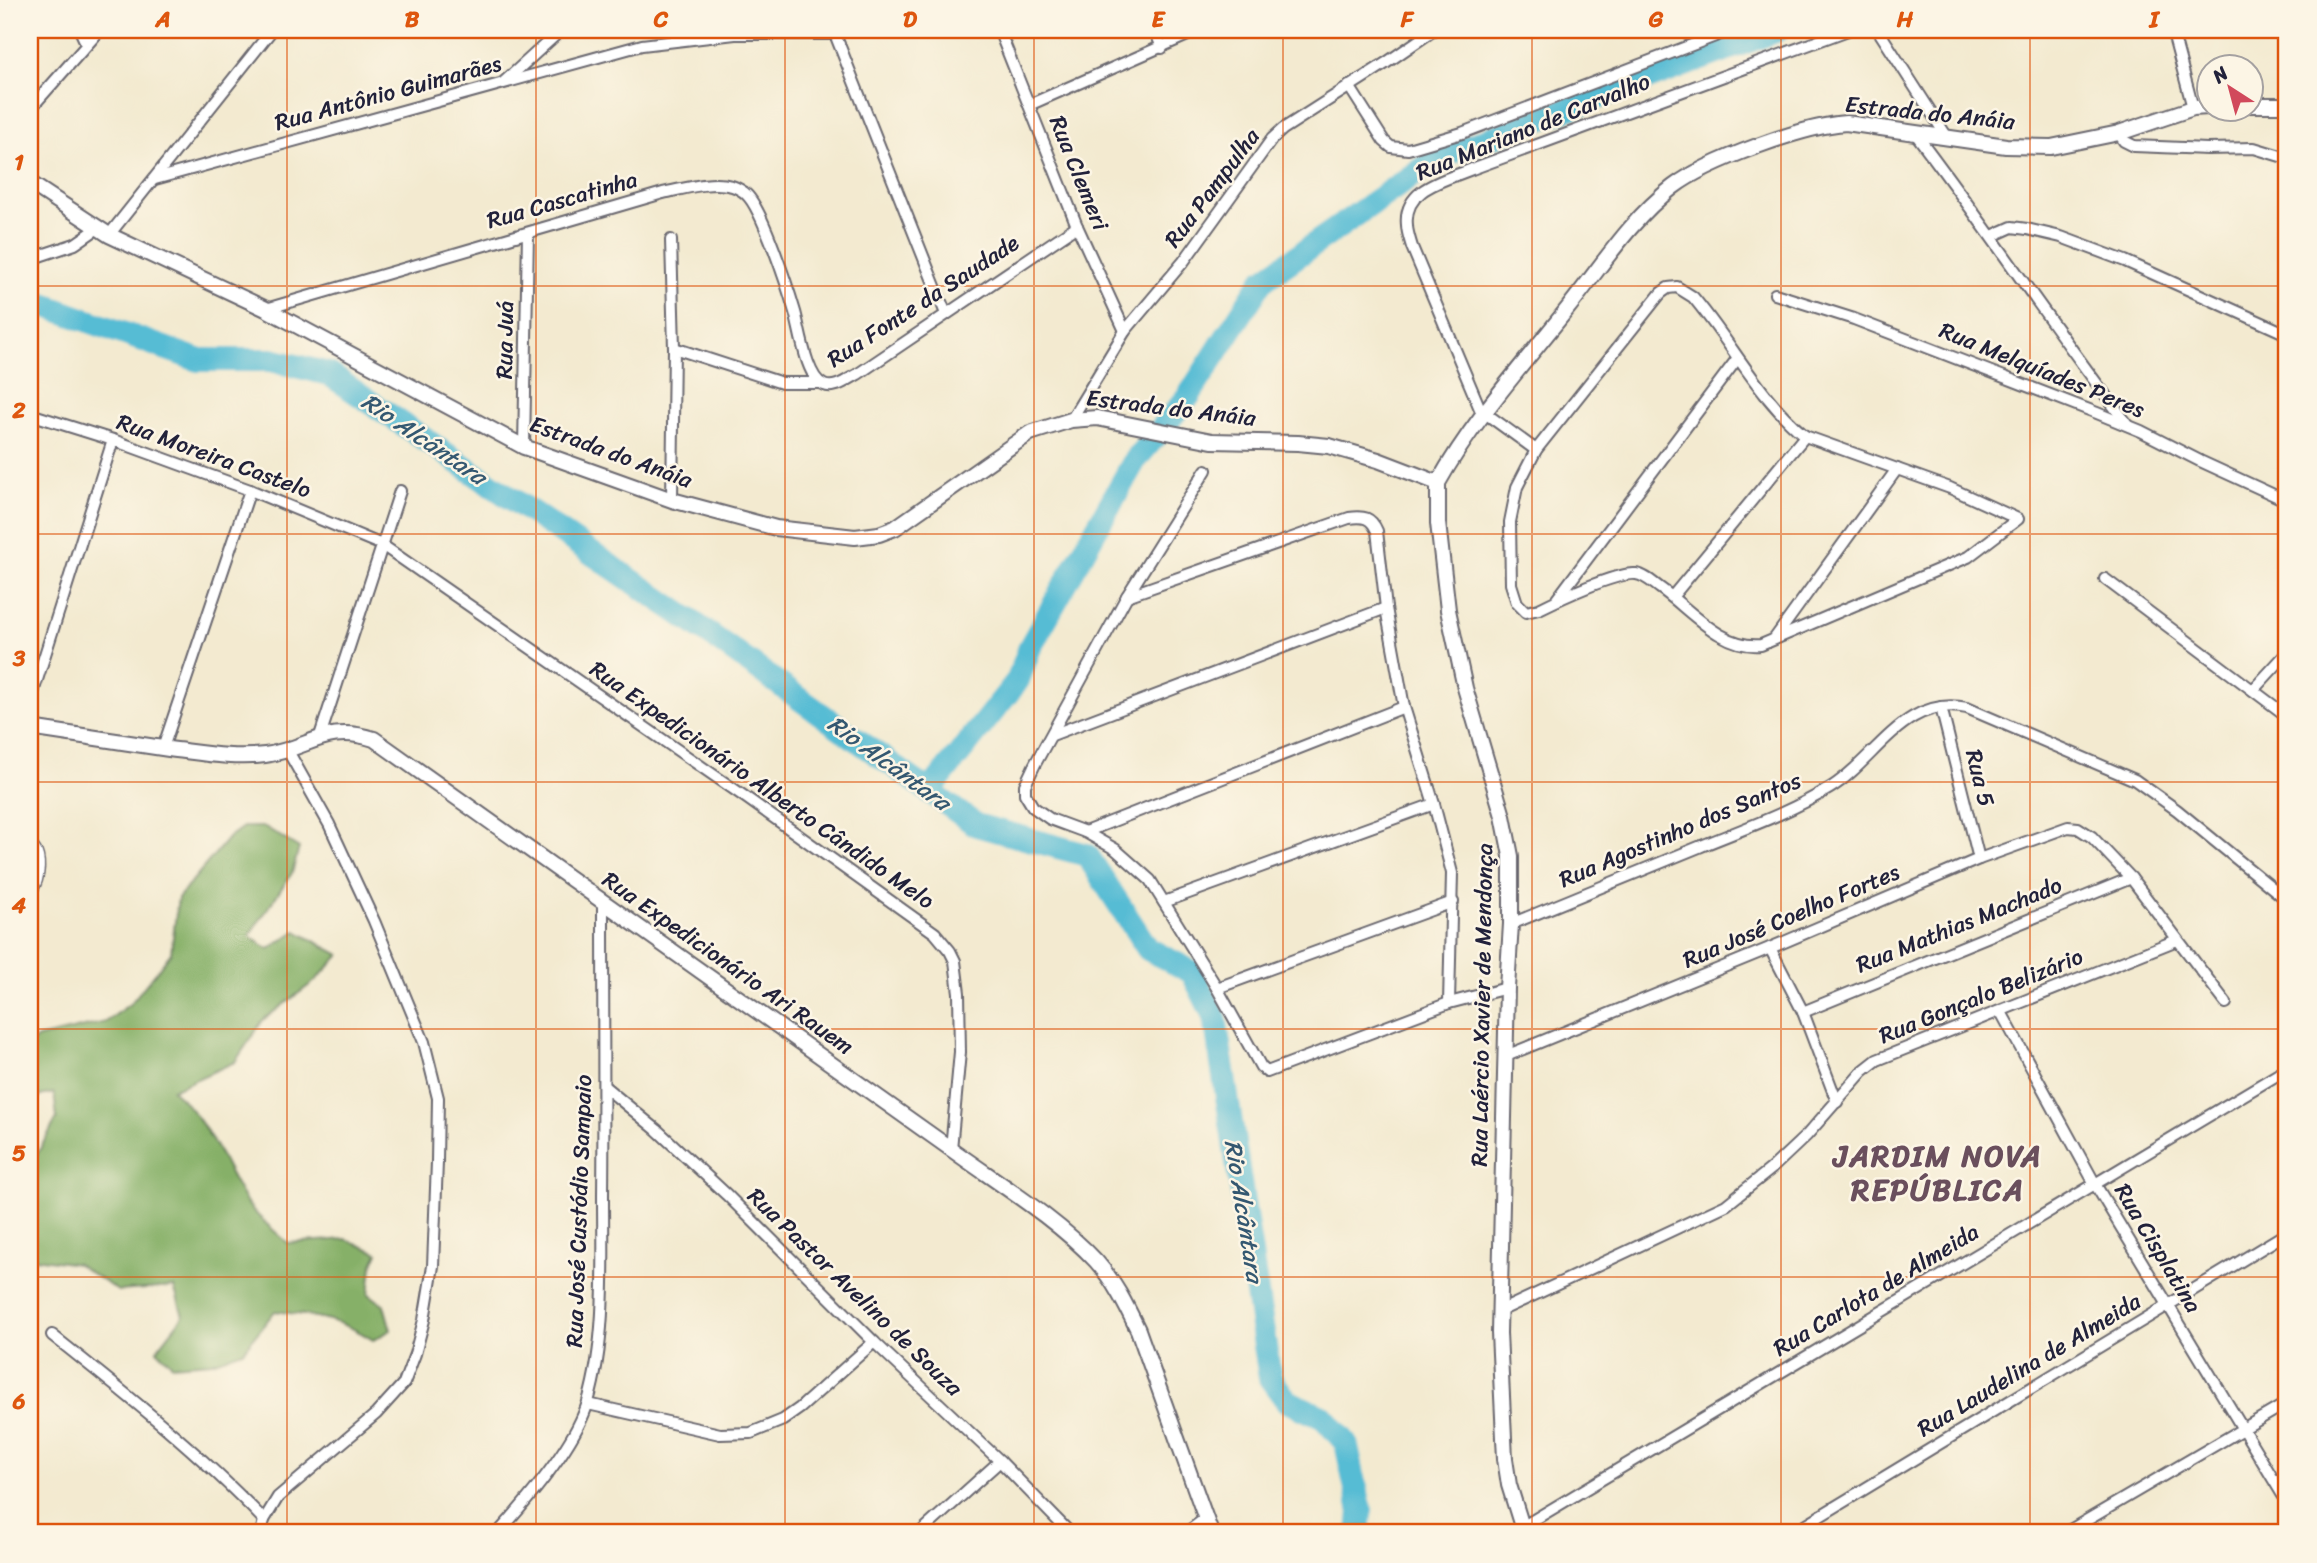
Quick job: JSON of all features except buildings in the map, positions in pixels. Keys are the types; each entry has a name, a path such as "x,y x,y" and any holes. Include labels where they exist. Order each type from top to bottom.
{"street":[{"path":"80,30 86,43"},
{"path":"30,108 100,30"},
{"path":"30,259 104,231 155,179 272,30"},
{"path":"503,83 561,30"},
{"name":"Rua Clemeri","path":"999,30 1077,226 1125,331"},
{"path":"1155,30 1162,48"},
{"path":"1029,105 1199,30"},
{"name":"Rua Pampulha","path":"1071,420 1125,331 1184,261 1272,139 1283,129 1434,30"},
{"path":"1349,86 1384,141 1391,147 1408,149 1462,133 1731,30"},
{"name":"Rua Mariano de Carvalho","path":"1484,414 1412,247 1406,223 1410,204 1416,195 1426,188 1472,169 1849,30"},
{"path":"1878,30 1947,137"},
{"path":"2172,30 2194,89"},
{"name":"Rua Antônio Guimarães","path":"155,179 642,45 735,34 835,32 946,314"},
{"path":"2264,105 2287,105"},
{"name":"Estrada do Anáia","path":"30,183 104,231 266,309 524,447 671,500 776,528 855,537 879,534 895,528 1030,433 1071,420 1097,418 1212,441 1329,446 1378,460 1438,483 1451,459 1484,414 1634,223 1673,187 1722,160 1830,124 1846,123 2006,146 2051,147 2119,132 2194,110"},
{"path":"2119,132 2124,141 2134,146 2254,148 2287,158"},
{"path":"1915,133 2129,427"},
{"name":"Rua Cascatinha","path":"266,309 663,193 713,184 732,186 745,193 759,214 795,312"},
{"name":"Rua Fonte da Saudade","path":"795,312 810,369 819,383 826,387 837,385 858,374 1077,226"},
{"path":"1992,236 2012,227 2061,237 2125,261 2287,334"},
{"name":"Rua Juá","path":"524,447 528,233"},
{"path":"671,240 674,348 671,500"},
{"path":"1677,287 1693,296 1778,411 1805,436 1950,488 2018,519 1968,557 1774,640 1752,646 1736,643 1703,623 1672,597 1637,574 1615,578 1534,611 1526,612 1517,603 1511,584 1510,522 1517,487 1536,450 1661,293 1668,288 1677,287"},
{"name":"Rua Melquíades Peres","path":"1774,294 1867,324 2129,427 2287,501"},
{"path":"674,348 782,383 819,383"},
{"path":"1555,601 1737,359"},
{"name":"Rua Moreira Castelo","path":"30,414 113,440 250,490 382,545"},
{"path":"1484,414 1536,450"},
{"path":"1672,597 1805,436"},
{"path":"30,702 113,440"},
{"path":"1774,640 1897,470"},
{"path":"1206,471 1127,596 1035,764 1025,785 1025,794 1032,807 1041,814 1085,832 1115,849 1150,880 1217,988 1261,1067 1267,1072 1449,1003 1507,988"},
{"name":"Rua Laércio Xavier de Mendonça","path":"1438,483 1438,523 1448,610 1465,688 1503,817 1511,856 1499,1333 1505,1459 1521,1531"},
{"path":"163,748 250,490"},
{"path":"320,736 400,491"},
{"path":"1127,596 1349,518 1362,516 1369,519 1377,531 1386,608 1404,707 1452,873 1449,1003"},
{"name":"Rua Expedicionário Alberto Cândido Melo","path":"382,545 748,799 943,941 955,961 960,993 960,1052 951,1149"},
{"path":"2105,579 2287,716"},
{"path":"1052,735 1386,608"},
{"path":"2253,690 2287,653"},
{"name":"Rua Agostinho dos Santos","path":"1511,924 1808,801 1841,780 1892,731 1910,719 1941,707 1957,706 1968,708 2135,780 2177,810 2287,901"},
{"path":"1085,832 1404,707"},
{"name":"Rua 5","path":"1941,707 1979,859"},
{"name":"Rua Expedicionário Ari Rauem","path":"30,728 237,758 288,751 320,736 343,732 358,733 374,739 951,1149 1072,1239 1096,1261 1111,1280 1138,1330 1211,1533"},
{"path":"261,1533 264,1520 278,1497 376,1414 404,1383 424,1320 433,1266 438,1162 438,1098 424,1042 374,921 329,824 288,751"},
{"path":"1164,902 1434,804"},
{"name":"Rua José Coelho Fortes","path":"1506,1056 1979,859 2068,827 2078,828 2092,837 2131,878"},
{"path":"30,842 37,852 39,869 35,888 30,893"},
{"path":"2131,878 2225,1003"},
{"name":"Rua Mathias Machado","path":"1803,1012 2131,878"},
{"path":"1217,988 1453,902"},
{"name":"Rua José Custódio Sampaio","path":"498,1533 537,1487 563,1450 588,1404 594,1375 601,1326 603,903"},
{"name":"Rua Gonçalo Belizário","path":"1500,1311 1726,1205 1771,1169 1807,1135 1863,1071 1877,1060 2177,940"},
{"path":"1770,948 1803,1012 1837,1102"},
{"name":"Rua Cisplatina","path":"2001,1012 2095,1184 2287,1502"},
{"name":"Rua Carlota de Almeida","path":"1521,1531 2287,1069"},
{"name":"Rua Pastor Avelino de Souza","path":"604,1087 657,1130 727,1195 874,1342 1000,1461 1070,1533"},
{"name":"Rua Laudelina de Almeida","path":"1792,1533 2287,1233"},
{"path":"52,1335 137,1402 233,1487 264,1520"},
{"path":"588,1404 720,1434 751,1433 783,1420 800,1408 874,1342"},
{"path":"2066,1533 2287,1403"},
{"path":"920,1533 1000,1461"},
{"path":"1186,1533 1206,1518"}],"green space":[{"path":"243,827 265,827 299,848 292,873 249,936 269,949 296,931 340,955 315,981 263,1020 235,1062 172,1090 195,1114 249,1206 288,1243 346,1239 378,1253 372,1266 369,1294 384,1305 391,1330 373,1340 337,1322 275,1311 243,1351 212,1362 172,1365 157,1350 183,1316 174,1287 118,1291 77,1264 35,1258 30,1224 30,1167 57,1118 54,1093 40,1096 30,1110 30,1044 38,1038 106,1022 131,1003 171,953 178,898 229,837"}],"waterway":[{"path":"929,792 1018,680 1030,647 1135,460 1188,397 1262,281 1437,158 1778,30"},
{"name":"Rio Alcântara","path":"30,300 198,360 271,360 329,374 691,621 976,825 1087,855 1148,949 1192,972 1215,1018 1270,1378 1287,1401 1324,1418 1346,1443 1361,1512 1359,1533"}],"district":[{"name":"JARDIM NOVA REPÚBLICA","path":"1938,1173"}]}
